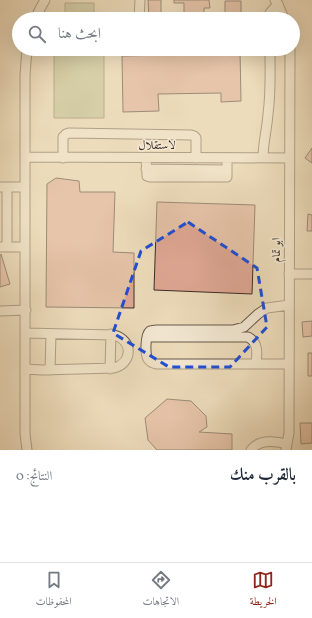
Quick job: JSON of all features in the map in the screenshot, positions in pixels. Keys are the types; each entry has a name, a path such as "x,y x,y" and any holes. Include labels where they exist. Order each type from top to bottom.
{"street":[{"path":"38,12 45,0"},
{"path":"139,12 140,0"},
{"path":"271,12 276,2"},
{"path":"276,2 281,12"},
{"path":"26,56 25,75 25,434 28,450"},
{"path":"262,158 270,90 270,56"},
{"name":"ابو تمام","path":"287,447 289,433 290,56"},
{"path":"63,158 64,137 69,133 191,135 196,138 196,158"},
{"name":"لاستقلال","path":"25,157 290,158"},
{"path":"146,158 147,176 150,177 225,177 227,176 227,158"},
{"path":"25,187 4,187 3,247 25,247"},
{"path":"289,274 312,274"},
{"path":"289,305 267,308 244,327 233,330 150,331 147,337 146,355 150,361 156,364 289,364"},
{"path":"0,311 26,310"},
{"path":"244,327 245,337"},
{"path":"25,333 111,334 124,340 128,353 124,363 118,367 50,370 25,369"},
{"path":"50,334 50,370"},
{"path":"110,368 111,334"},
{"path":"147,337 245,337 251,339 256,344 256,364"},
{"path":"251,450 256,445 278,441 287,447"}],"highlighted area":[{"path":"188,222 257,268 267,327 230,367 169,367 113,333 141,251"}],"green space":[{"path":"65,3 94,3 94,12 65,12"},
{"path":"54,56 104,56 104,118 54,118"}],"building":[{"path":"148,0 161,0 161,12 149,12"},
{"path":"174,0 209,0 210,8 204,8 204,12 184,12 184,3 174,3"},
{"path":"225,1 241,1 241,12 225,12"},
{"path":"122,56 240,56 241,101 221,102 221,93 158,94 159,111 123,112"},
{"path":"312,148 312,163 305,158"},
{"path":"56,178 79,181 80,192 115,192 113,252 134,253 134,308 46,307 47,184"},
{"path":"157,202 255,205 252,294 154,290"},
{"path":"308,214 312,215 312,231 307,231"},
{"path":"1,254 10,284 0,287 0,255"},
{"path":"312,321 312,336 303,337 302,322"},
{"path":"308,353 312,353 312,376 308,376"},
{"path":"167,399 191,401 206,416 207,427 199,432 232,434 232,450 157,450 148,440 145,418"},
{"path":"300,423 312,423 312,443 301,444"}]}
